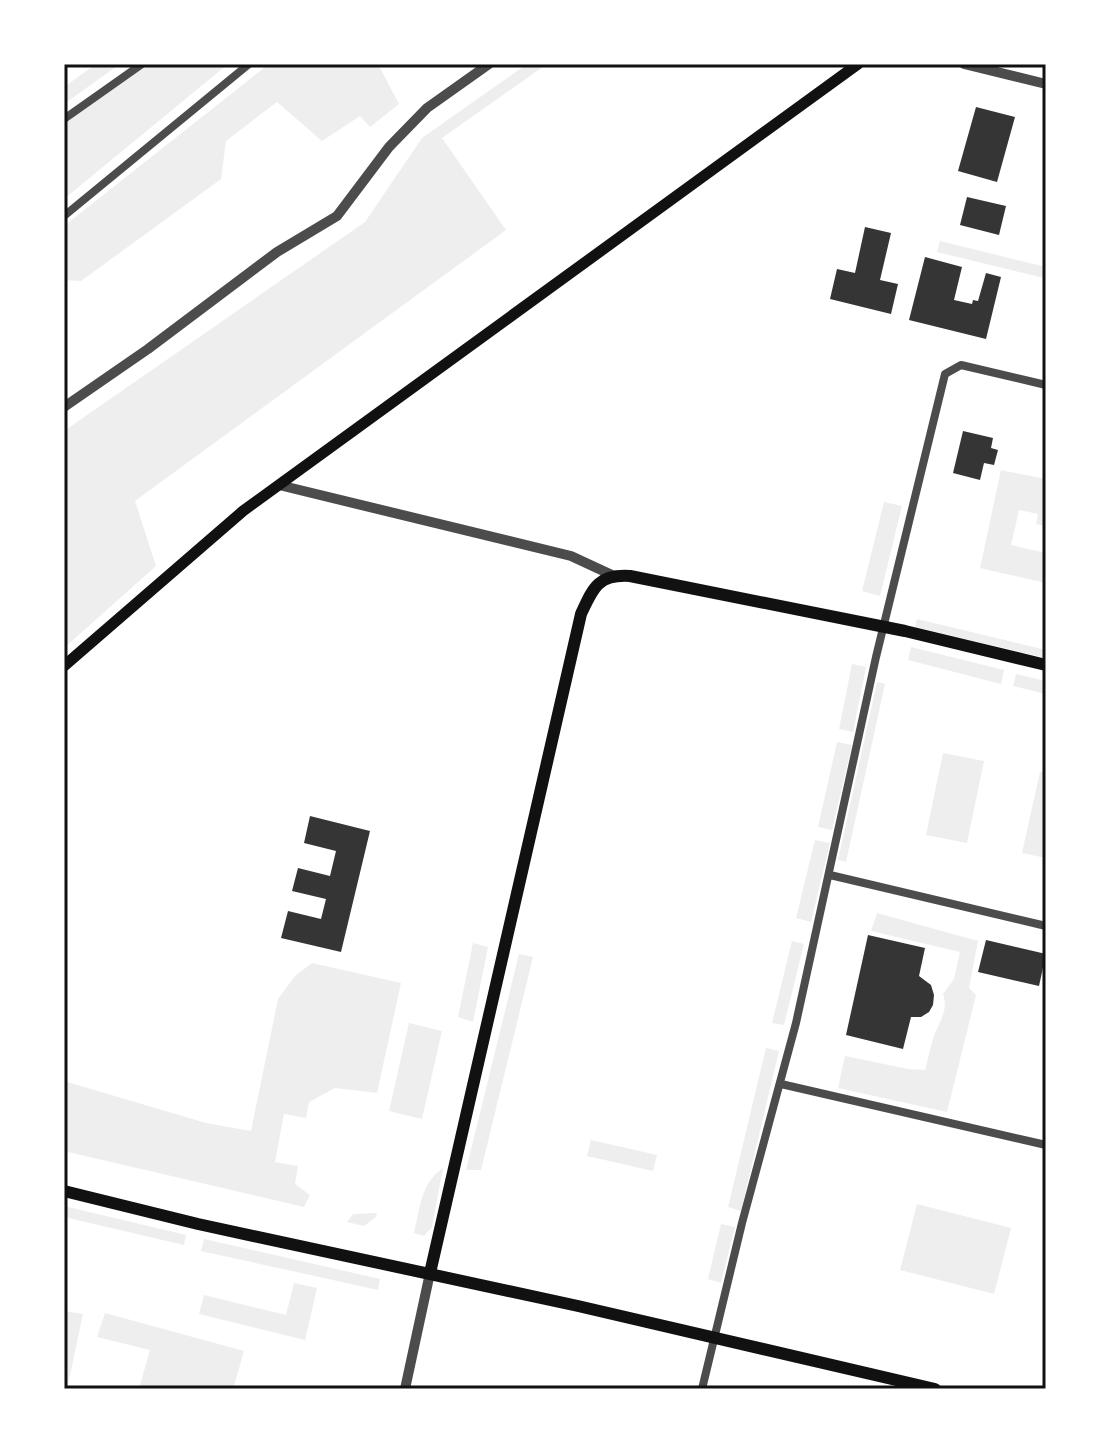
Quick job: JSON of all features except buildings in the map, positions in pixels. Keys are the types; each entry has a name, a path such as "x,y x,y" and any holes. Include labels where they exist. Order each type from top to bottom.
{"main road":[{"path":"64,666 220,529 858,64"},
{"path":"430,1273 581,614 599,583 612,575 670,584 883,627 1046,665"},
{"path":"64,1191 198,1224 430,1273 935,1389"}],"street":[{"path":"64,119 142,64"},
{"path":"64,216 249,64"},
{"path":"64,407 148,349 277,252 337,216 389,147 427,108 489,64"},
{"path":"964,64 1046,84"},
{"path":"702,1389 742,1223 781,1084 883,627 945,374 961,365 1046,385"},
{"path":"279,485 571,556 612,575"},
{"path":"830,875 1046,926"},
{"path":"781,1084 1046,1145"},
{"path":"405,1389 430,1273"}],"shaded area":[{"path":"96,64 120,64 64,104 64,87"},
{"path":"148,64 228,64 64,199 64,124"},
{"path":"269,64 378,64 399,104 370,127 360,116 322,141 277,102 226,141 221,179 81,281 64,280 64,226"},
{"path":"527,64 547,64 442,138 506,230 135,501 156,566 64,648 64,431 365,222 422,138"},
{"path":"940,241 1046,267 1044,278 937,252"},
{"path":"1001,470 1046,479 1046,526 1036,524 1038,514 1019,510 1011,545 1046,553 1046,583 980,568"},
{"path":"884,502 902,506 880,596 862,591"},
{"path":"917,619 1046,650 1046,658 915,627"},
{"path":"911,647 1004,670 1001,684 908,660"},
{"path":"852,664 866,667 853,732 839,729"},
{"path":"1016,674 1046,681 1046,694 1013,686"},
{"path":"877,682 885,684 846,862 838,860"},
{"path":"837,742 852,745 832,830 818,827"},
{"path":"943,753 984,761 967,843 926,835"},
{"path":"1040,772 1046,773 1046,858 1022,853"},
{"path":"815,840 830,843 811,922 796,918"},
{"path":"877,913 978,941 969,988 976,995 947,1112 838,1088 845,1056 925,1070 944,1013 943,994 954,979 960,952 871,931"},
{"path":"792,941 804,944 784,1025 772,1023"},
{"path":"473,943 488,947 473,1022 458,1017"},
{"path":"519,954 533,957 481,1170 466,1170"},
{"path":"312,963 401,983 377,1093 335,1088 309,1102 306,1118 284,1114 275,1162 298,1166 295,1184 310,1195 304,1207 64,1151 64,1081 206,1123 251,1131 278,999 295,976"},
{"path":"409,1023 442,1031 422,1119 389,1111"},
{"path":"766,1048 779,1051 741,1211 728,1207"},
{"path":"591,1140 657,1155 653,1171 587,1156"},
{"path":"443,1168 432,1227 424,1236 414,1233 426,1189"},
{"path":"917,1204 1011,1228 994,1294 900,1270"},
{"path":"64,1206 186,1235 184,1245 64,1217"},
{"path":"377,1213 364,1226 347,1222 353,1214"},
{"path":"721,1224 735,1227 721,1283 708,1279"},
{"path":"204,1239 380,1279 378,1290 201,1251"},
{"path":"294,1283 317,1288 305,1340 199,1314 204,1295 286,1315"},
{"path":"64,1311 83,1314 67,1389 64,1389"},
{"path":"105,1313 244,1351 233,1389 139,1389 150,1350 97,1337"}]}
